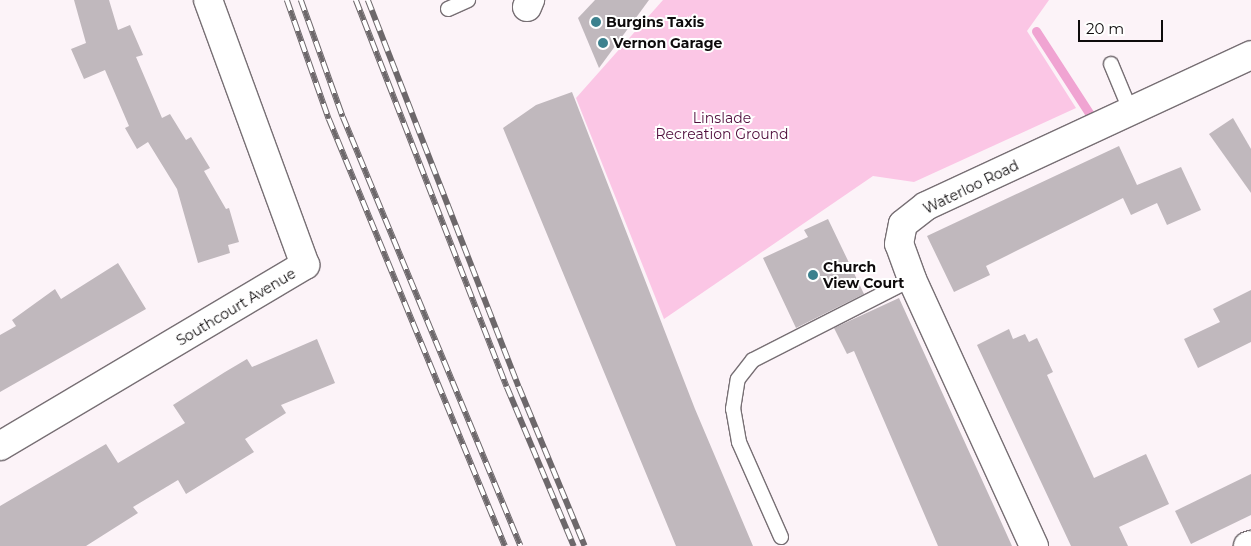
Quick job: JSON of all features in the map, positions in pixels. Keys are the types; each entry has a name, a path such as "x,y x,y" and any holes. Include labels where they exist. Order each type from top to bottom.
{"street":[{"name":"Southcourt Avenue","path":"0,446 305,266 208,0"},
{"name":"Waterloo Road","path":"1034,546 912,279 898,244 903,224 926,206 1251,55"}],"lane":[{"path":"448,8 468,0"},
{"path":"1111,64 1131,112"},
{"path":"781,537 739,442 733,409 738,379 753,360 912,279"}],"green space":[{"name":"Linslade Recreation Ground","path":"663,0 1049,0 1027,31 1076,108 914,182 873,176 664,319 576,98"}],"building":[{"path":"74,0 109,0 118,30 130,25 143,55 136,57 162,118 170,114 186,140 191,137 210,168 204,171 226,209 229,208 239,242 228,245 230,253 198,263 177,189 148,142 137,149 125,128 129,126 105,70 84,79 71,49 86,43"},
{"name":"Vernon Garage","path":"595,0 649,0 599,68 578,18"},
{"path":"572,92 695,409 753,546 676,546 503,128 536,105"},
{"path":"1233,118 1251,149 1251,193 1209,134"},
{"path":"1119,146 1137,185 1181,167 1201,210 1167,225 1157,203 1131,215 1123,198 986,266 990,275 954,292 927,236"},
{"name":"Church View Court","path":"828,219 864,294 796,328 763,258 808,237 804,230"},
{"path":"118,263 146,309 0,392 0,335 16,326 12,320 55,289 61,299"},
{"path":"1251,290 1251,342 1198,368 1184,339 1220,322 1213,309"},
{"path":"899,298 1012,546 938,546 854,351 847,354 834,328"},
{"path":"1009,329 1013,339 1025,334 1029,342 1037,338 1053,372 1047,375 1094,478 1146,454 1169,504 1119,527 1128,546 1071,546 977,345"},
{"path":"317,339 335,383 281,405 286,413 245,439 254,452 186,494 178,480 133,507 138,513 86,546 0,546 0,506 106,444 118,463 185,423 173,405 225,372 247,359 252,367"},
{"path":"1251,474 1251,515 1191,544 1175,511"}],"waterway":[{"path":"1036,31 1089,113"}],"railway":[{"path":"287,0 329,119 505,546"},
{"path":"301,0 343,117 521,546"},
{"path":"356,0 507,387 574,546"},
{"path":"368,0 519,387 585,546"}],"place":[{"name":"Burgins Taxis","path":"596,22"},
{"name":"Vernon Garage","path":"603,43"},
{"name":"Church View Court","path":"813,275"}]}
